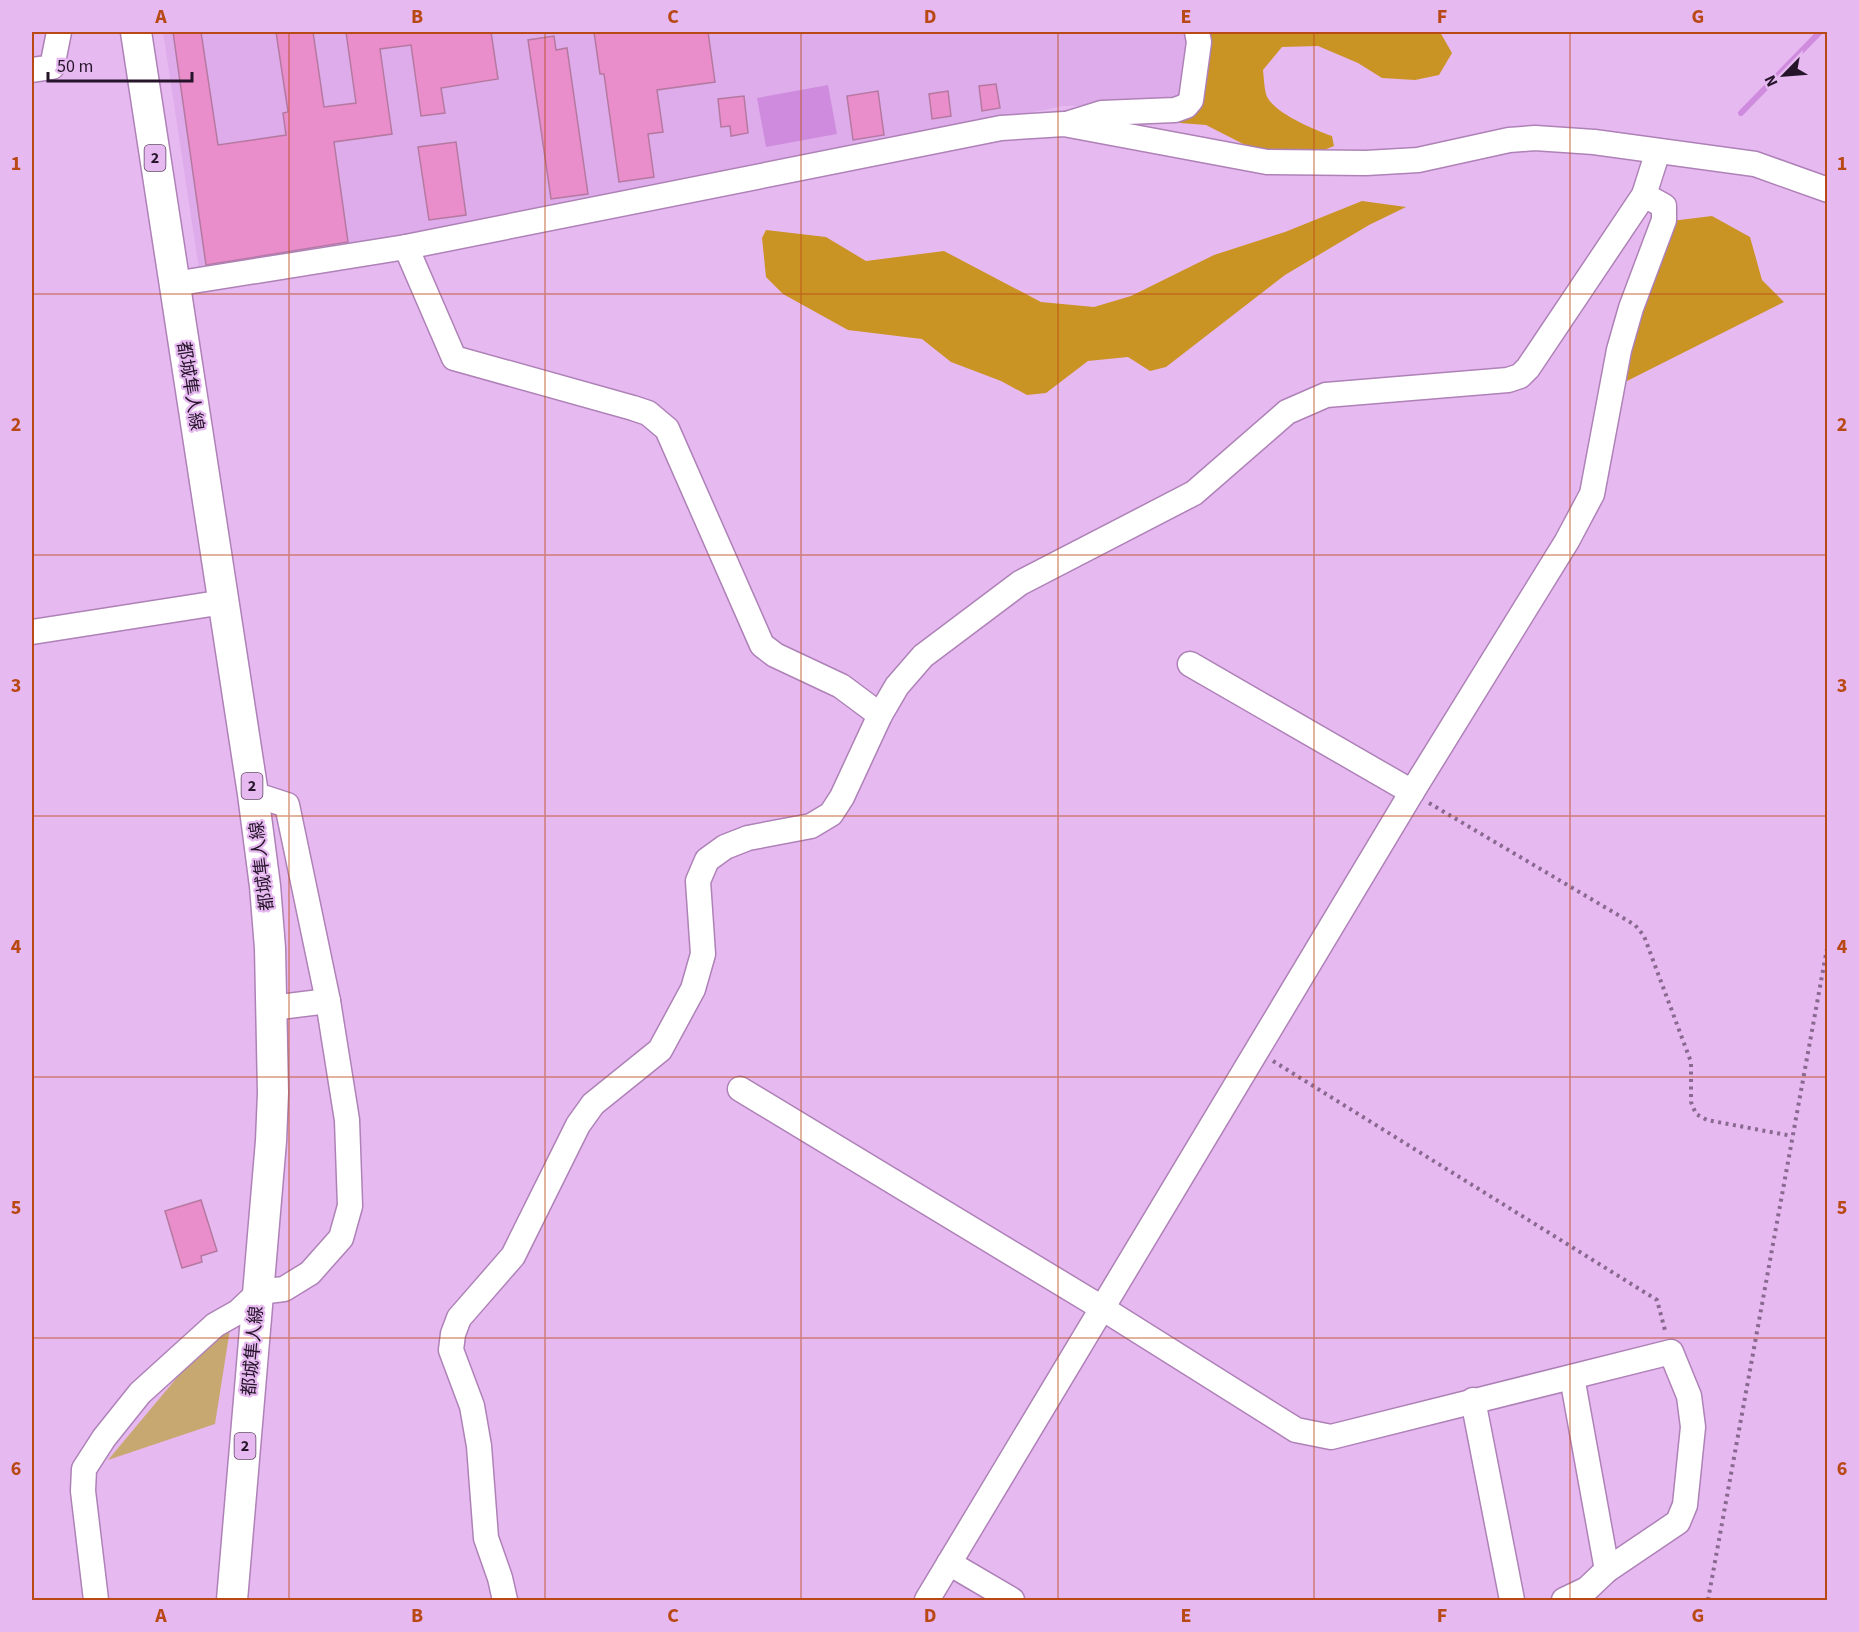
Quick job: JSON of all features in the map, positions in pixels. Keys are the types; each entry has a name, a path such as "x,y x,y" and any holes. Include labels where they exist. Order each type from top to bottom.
{"main road":[{"name":"都城隼人線","path":"136,32 224,602 265,886 272,1008 272,1141 232,1600"}],"street":[{"path":"32,70 52,67 59,32"},
{"path":"174,284 406,247 1000,128 1064,124 1102,113 1175,110 1186,106 1191,100 1199,42 1197,32"},
{"path":"1064,124 1267,162 1366,163 1418,160 1509,140 1535,138 1755,164 1827,190"},
{"path":"505,1600 486,1538 479,1446 472,1406 451,1350 453,1334 459,1318 513,1256 578,1125 593,1104 660,1050 693,989 703,954 698,881 707,860 726,847 748,838 811,826 831,814 842,796 880,715 897,686 923,656 992,602 1048,567 1194,493 1287,412 1326,395 1508,380 1520,376 1554,331 1644,195 1658,151"},
{"path":"927,1600 1412,792 1567,541 1592,494 1619,350 1631,308 1664,220 1664,206 1644,195"},
{"path":"406,247 454,358 633,408 648,413 667,429 762,645 775,655 841,686 880,715"},
{"path":"32,632 224,602"},
{"path":"1190,664 1412,792"},
{"path":"96,1600 83,1491 84,1469 104,1438 140,1393 215,1325 238,1312 259,1292 284,1289 310,1273 341,1238 350,1206 347,1120 328,1001 287,805 253,794"},
{"path":"272,1008 328,1001"},
{"path":"740,1089 1102,1308 1296,1430 1331,1437 1671,1352 1689,1396 1693,1427 1685,1505 1678,1522 1607,1570 1587,1589 1564,1600"},
{"path":"1572,1377 1607,1570"},
{"path":"1473,1400 1512,1600"},
{"path":"949,1563 1012,1600"}],"path":[{"path":"1412,792 1635,925 1644,936 1691,1062 1691,1102 1696,1114 1707,1120 1792,1136"},
{"path":"1708,1600 1827,943"},
{"path":"1256,1051 1658,1300 1671,1352"}],"shaded area":[{"path":"163,32 1193,32 1187,97 1165,104 1063,106 388,241 199,269"},
{"path":"1207,32 1440,32 1452,53 1439,75 1415,80 1382,78 1358,63 1318,46 1282,47 1263,70 1266,94 1270,101 1285,114 1332,136 1334,146 1314,154 1257,151 1206,125 1115,118 1178,115"},
{"path":"828,85 837,134 766,147 757,98"},
{"path":"1362,201 1406,207 1369,225 1285,275 1166,367 1150,371 1128,357 1088,361 1046,393 1027,395 1001,381 951,362 922,339 848,330 783,294 766,277 762,238 766,230 826,237 866,261 944,251 1041,302 1094,307 1131,296 1214,255 1285,232"},
{"path":"1712,216 1750,237 1762,280 1784,302 1621,384 1635,328 1671,221"},
{"path":"230,1329 215,1424 108,1460 200,1350"}],"building":[{"path":"173,32 201,32 218,145 286,135 283,113 288,112 276,32 313,32 324,107 356,103 346,32 491,32 498,79 441,88 445,113 421,116 411,45 380,49 392,134 334,142 348,242 206,265"},
{"path":"594,32 708,32 715,82 657,90 663,132 648,134 654,177 619,182 604,74 600,74"},
{"path":"554,36 556,50 567,48 588,194 551,199 528,40"},
{"path":"996,84 1000,108 982,111 979,86"},
{"path":"878,91 884,135 853,140 847,96"},
{"path":"948,91 951,116 932,119 929,94"},
{"path":"744,96 748,133 731,136 730,126 721,127 718,99"},
{"path":"456,142 466,215 429,220 418,147"},
{"path":"201,1200 217,1251 201,1256 202,1262 182,1268 165,1211"}],"waterway":[{"path":"1741,113 1820,32"}]}
